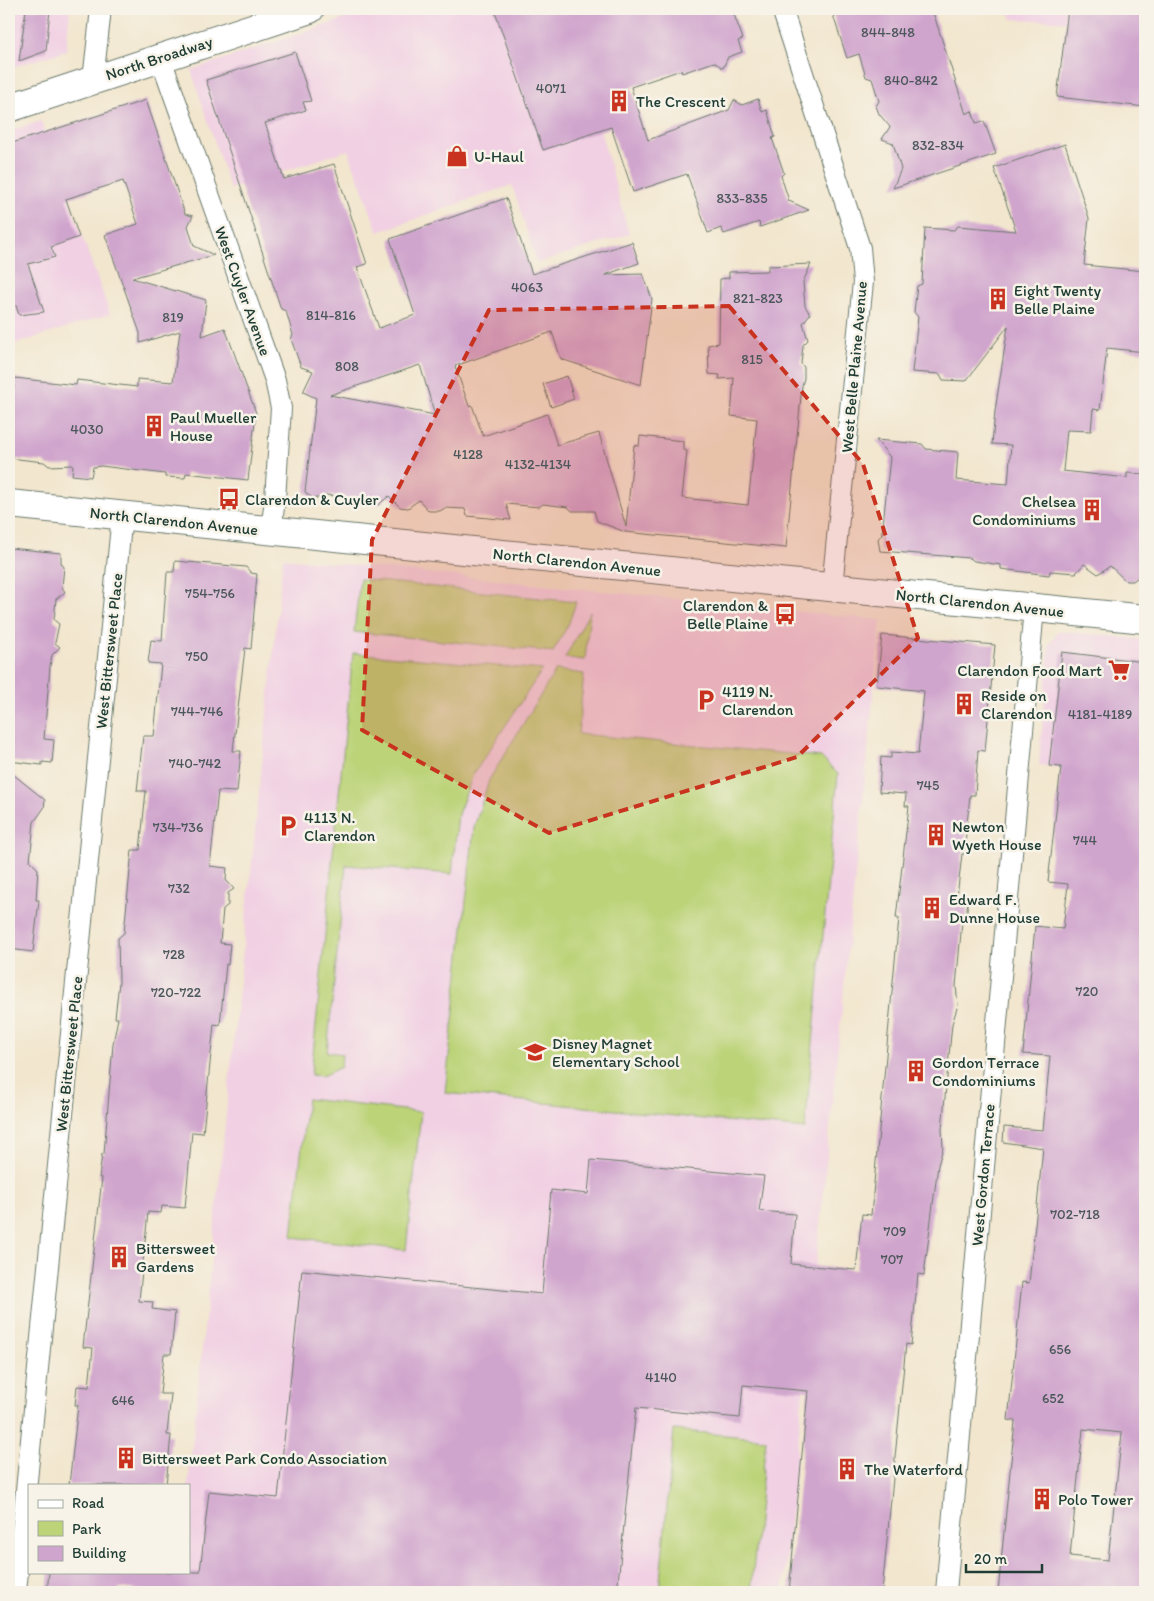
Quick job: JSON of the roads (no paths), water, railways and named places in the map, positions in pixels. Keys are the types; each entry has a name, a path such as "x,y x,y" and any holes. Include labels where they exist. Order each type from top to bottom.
{"street":[{"path":"93,80 101,9"},
{"name":"North Broadway","path":"9,108 310,9"},
{"name":"West Belle Plaine Avenue","path":"782,9 860,248 863,282 832,587"},
{"name":"West Cuyler Avenue","path":"161,59 275,380 281,408 271,530"},
{"name":"North Clarendon Avenue","path":"9,504 1145,619"},
{"name":"West Bittersweet Place","path":"16,1592 122,516"},
{"name":"West Gordon Terrace","path":"946,1592 1034,608"}],"place":[{"name":"The Crescent","path":"619,101"},
{"name":"U-Haul","path":"457,156"},
{"name":"Eight Twenty Belle Plaine","path":"998,299"},
{"name":"Paul Mueller House","path":"154,426"},
{"name":"Clarendon & Cuyler","path":"229,499"},
{"name":"Chelsea Condominiums","path":"1092,510"},
{"name":"Clarendon & Belle Plaine","path":"785,614"},
{"name":"Clarendon Food Mart","path":"1119,670"},
{"name":"4119 N. Clarendon","path":"706,700"},
{"name":"Reside on Clarendon","path":"964,704"},
{"name":"4113 N. Clarendon","path":"288,826"},
{"name":"Newton Wyeth House","path":"936,835"},
{"name":"Edward F. Dunne House","path":"932,908"},
{"name":"Disney Magnet Elementary School","path":"535,1052"},
{"name":"Gordon Terrace Condominiums","path":"916,1071"},
{"name":"Bittersweet Gardens","path":"119,1257"},
{"name":"Bittersweet Park Condo Association","path":"126,1458"},
{"name":"The Waterford","path":"847,1469"},
{"name":"Polo Tower","path":"1042,1499"}]}
